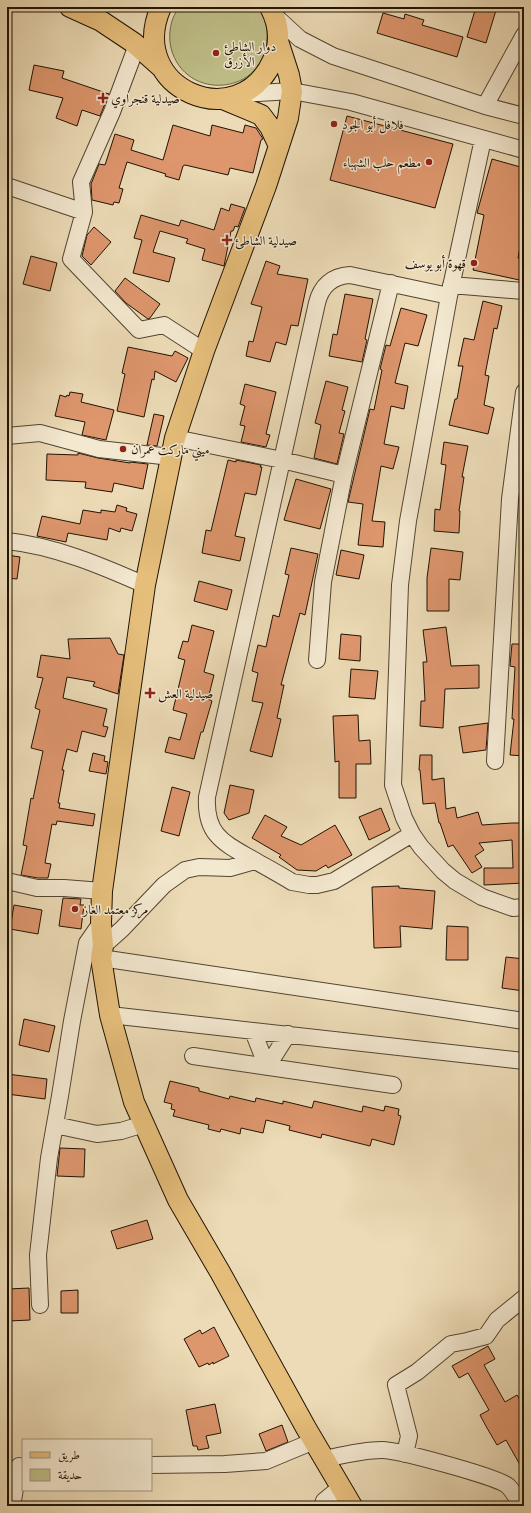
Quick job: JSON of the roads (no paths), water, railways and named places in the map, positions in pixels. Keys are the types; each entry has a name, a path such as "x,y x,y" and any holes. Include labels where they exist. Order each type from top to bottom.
{"main road":[{"path":"70,7 102,22 137,45 162,68 173,82 188,92 205,98 231,97 254,86 261,80 275,55 278,41 278,28 273,12"},
{"path":"161,7 156,18 154,32 155,51 162,68"},
{"path":"278,41 289,75 292,91 288,118 266,186 204,351 176,438 146,585 102,891 102,952 110,1014 134,1102 178,1200 352,1506"},
{"path":"231,97 261,115 270,128 279,146"}],"street":[{"path":"273,12 300,38 333,56 485,106 524,116"},
{"path":"485,106 524,35"},
{"path":"137,45 112,112 81,182 84,212 71,259 139,330 164,324 204,351"},
{"path":"231,97 292,91 351,102 524,150"},
{"path":"483,139 450,291 408,521 400,585 394,785 404,818 412,834 421,847 443,871 468,890 497,903 513,908 524,907"},
{"path":"7,186 84,212"},
{"path":"412,834 337,879 317,885 309,885 292,882 226,844 210,823 207,798 321,290 331,281 350,275 391,283 450,291 524,291"},
{"path":"317,660 324,582 344,475 391,283"},
{"path":"495,761 510,499 524,392"},
{"path":"7,436 40,433 99,449 171,458"},
{"path":"176,438 282,460 344,475"},
{"path":"7,542 51,550 90,562 146,585"},
{"path":"102,952 164,885 185,870 199,868 230,868 255,861"},
{"path":"7,881 37,888 64,888 102,891"},
{"path":"40,1305 38,1255 48,1158 55,1125 72,1021 88,943 101,924"},
{"path":"102,952 524,1021"},
{"path":"110,1014 524,1061"},
{"path":"253,1030 267,1067"},
{"path":"267,1067 288,1034"},
{"path":"193,1056 393,1085"},
{"path":"55,1125 98,1134 121,1131 144,1124"},
{"path":"405,1454 409,1436 396,1385 417,1372 451,1344 486,1336 497,1320 522,1303"},
{"path":"152,1465 225,1464 266,1461 314,1441"},
{"path":"324,1459 353,1453 382,1450 405,1454 478,1474 507,1485 523,1506"},
{"path":"12,1506 16,1466"},
{"path":"322,1506 324,1501 341,1487"}],"place":[{"name":"دوار الشاطئ الأزرق","path":"216,53"},
{"name":"صيدلية قنجراوي","path":"103,98"},
{"name":"فلافل أبو الجود","path":"334,124"},
{"name":"مطعم حلب الشهباء","path":"429,162"},
{"name":"صيدلية الشاطئ","path":"227,240"},
{"name":"قهوة أبو يوسف","path":"474,263"},
{"name":"ميني ماركت عمران","path":"123,449"},
{"name":"صيدلية العش","path":"150,693"},
{"name":"مركز معتمد الغاز","path":"75,909"}]}
